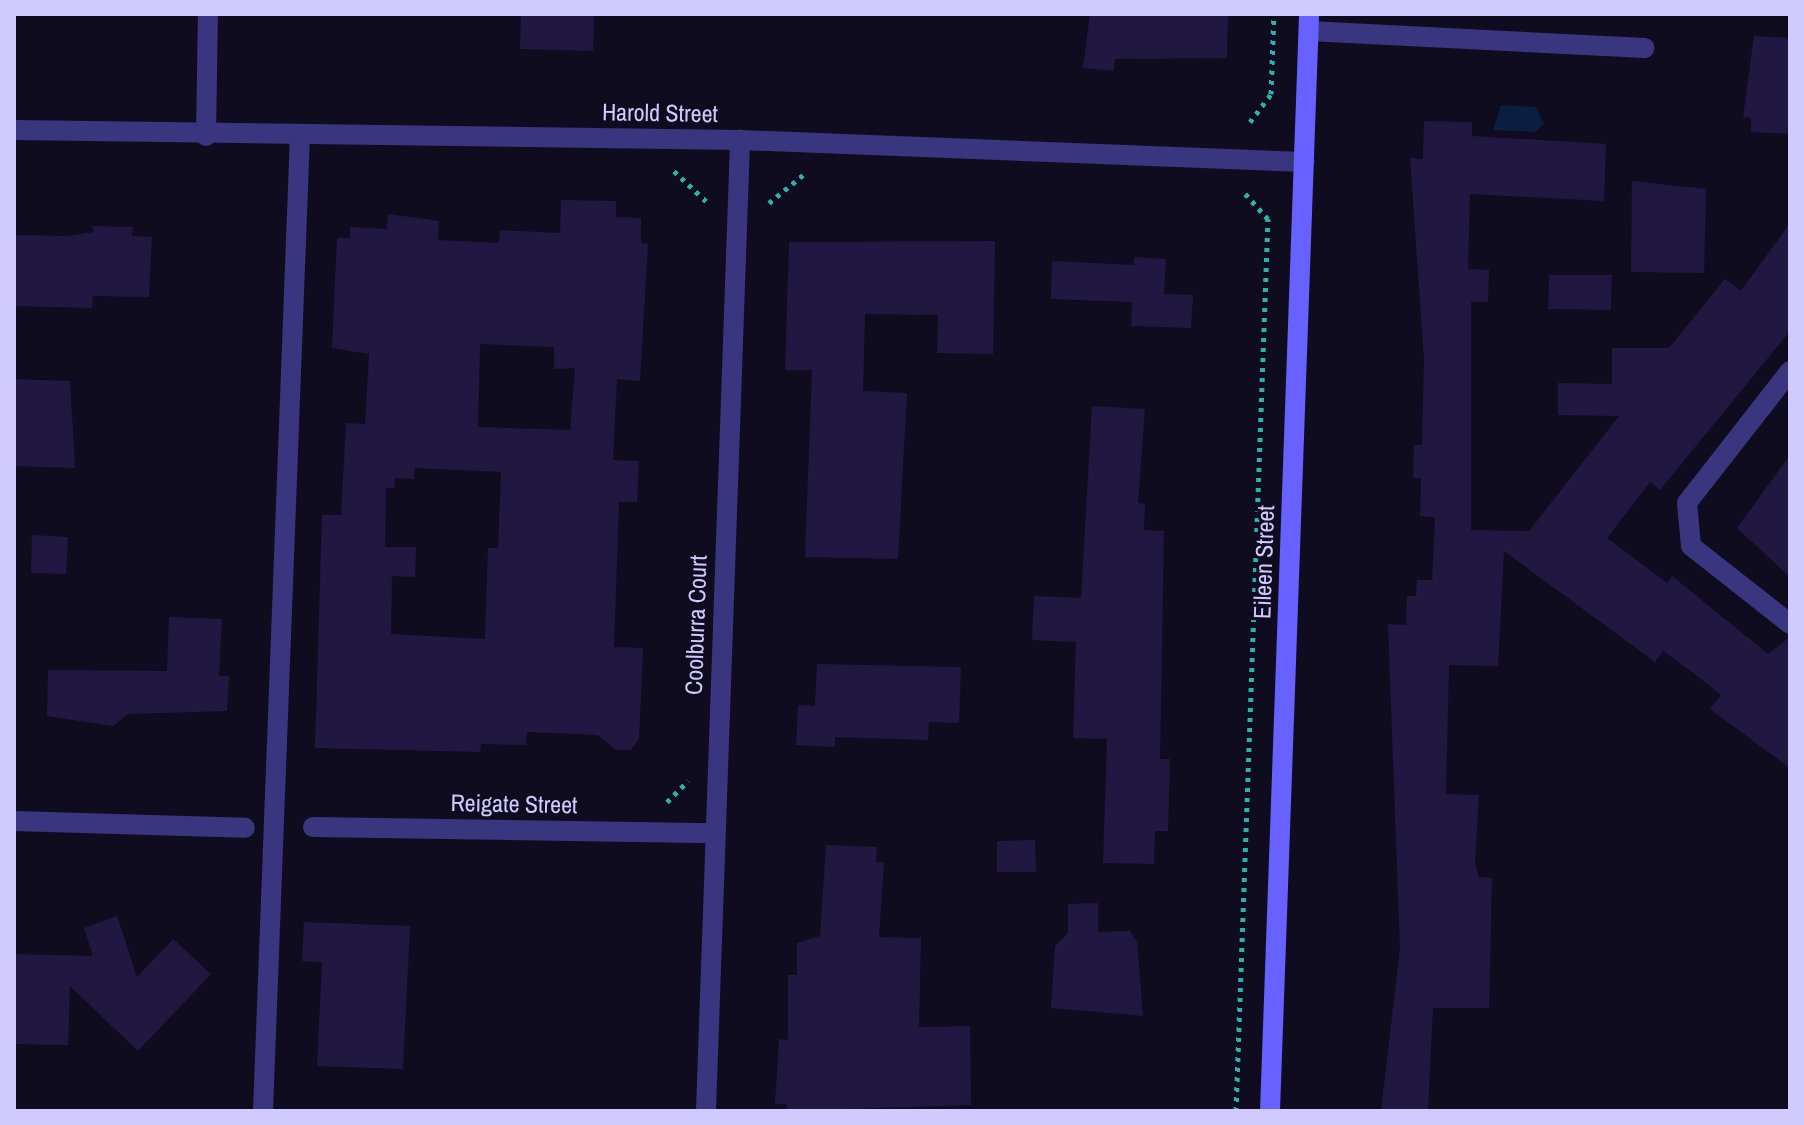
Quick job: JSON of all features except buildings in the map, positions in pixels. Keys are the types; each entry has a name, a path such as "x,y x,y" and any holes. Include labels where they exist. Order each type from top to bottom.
{"street":[{"path":"206,136 208,14"},
{"path":"1309,22 1645,48"},
{"name":"Eileen Street","path":"1270,1111 1309,22"},
{"name":"Harold Street","path":"14,130 206,136 740,140 1305,162"},
{"path":"263,1111 300,136"},
{"name":"Coolburra Court","path":"706,1111 740,140"},
{"path":"1790,371 1687,503 1691,546 1790,624"},
{"path":"14,821 245,828"},
{"name":"Reigate Street","path":"313,827 714,833"}],"path":[{"path":"1250,122 1271,94 1274,14"},
{"path":"765,211 786,184 818,172"},
{"path":"1234,188 1268,219 1236,1111"}],"water":[{"path":"1501,105 1536,107 1544,124 1535,132 1493,130"}]}
